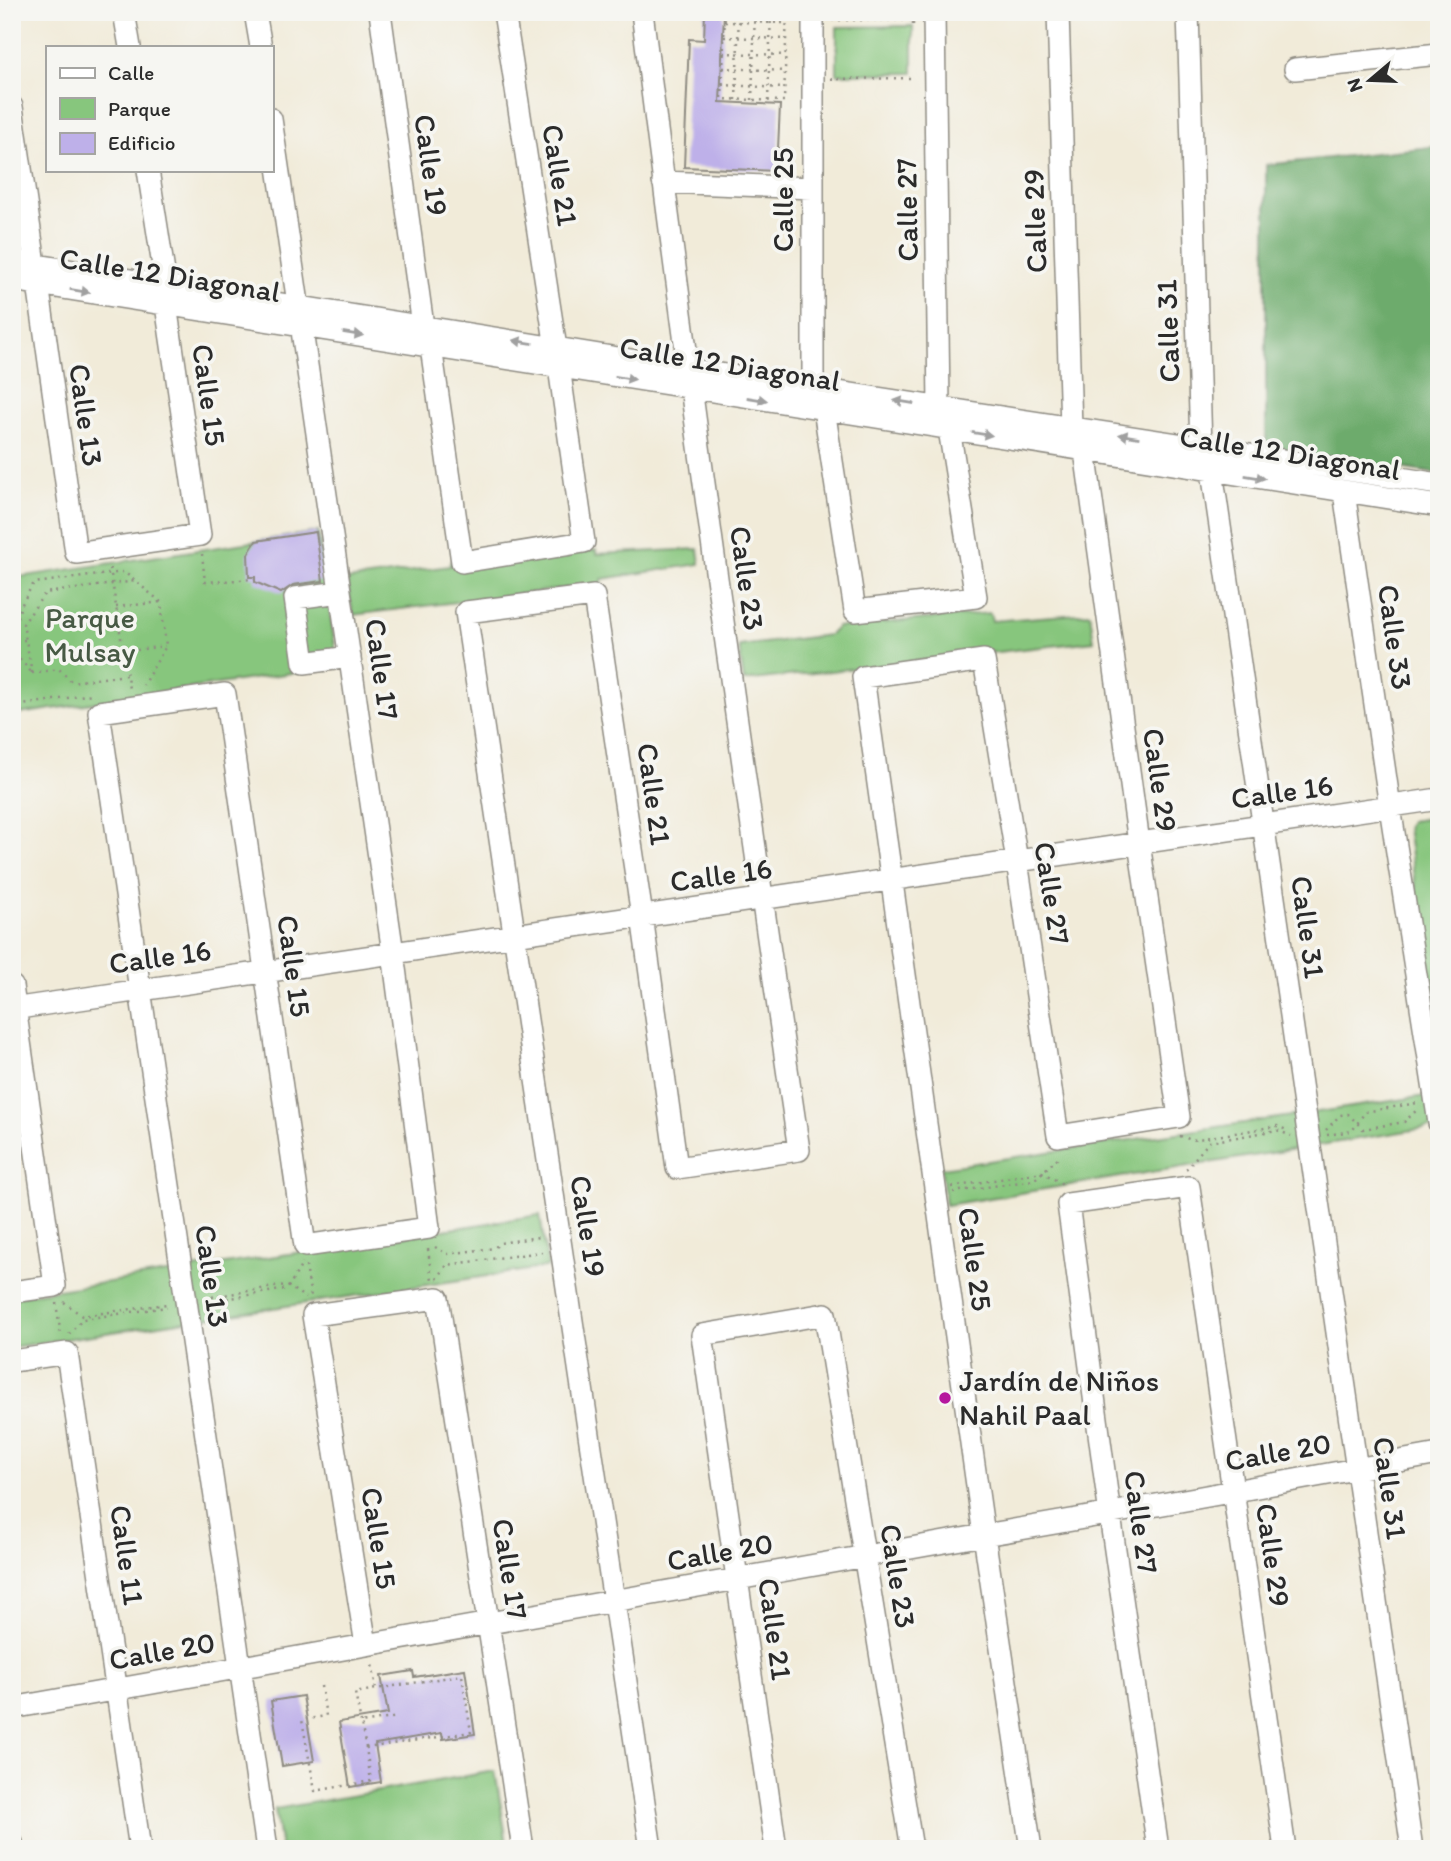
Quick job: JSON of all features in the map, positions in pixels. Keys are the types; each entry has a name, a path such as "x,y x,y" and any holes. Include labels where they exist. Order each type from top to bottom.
{"street":[{"path":"124,12 130,46"},
{"path":"256,12 261,46"},
{"name":"Calle 19","path":"380,12 423,326"},
{"name":"Calle 21","path":"431,347 462,562 584,542 504,12"},
{"name":"Calle 23","path":"642,12 688,378 799,1150 677,1168"},
{"name":"Calle 25","path":"813,12 813,388"},
{"name":"Calle 27","path":"935,12 939,407"},
{"name":"Calle 29","path":"1058,12 1071,428"},
{"name":"Calle 31","path":"1188,12 1201,447 1212,471 1412,1849"},
{"path":"1295,69 1439,54"},
{"name":"Calle 13","path":"12,107 76,553 201,542"},
{"name":"Calle 17","path":"273,133 393,953 428,1235"},
{"name":"Calle 15","path":"148,172 201,542"},
{"path":"663,182 813,188"},
{"name":"Calle 12 Diagonal","path":"12,261 36,274 300,317 431,347 558,358 688,378 824,409 1439,506"},
{"name":"Calle 12 Diagonal","path":"12,280 36,274"},
{"name":"Calle 12 Diagonal","path":"300,317 423,326 558,358"},
{"name":"Calle 12 Diagonal","path":"688,378 813,388 1439,484"},
{"path":"824,409 855,611 976,597 949,429"},
{"name":"Calle 29","path":"1085,450 1178,1126"},
{"name":"Calle 33","path":"1344,492 1439,1123"},
{"path":"340,592 295,598 304,663 350,657"},
{"name":"Calle 19","path":"594,596 466,612 651,1849"},
{"name":"Calle 21","path":"594,596 677,1168"},
{"name":"Calle 27","path":"863,677 984,660 1062,1143"},
{"name":"Calle 25","path":"863,677 1031,1849"},
{"name":"Calle 15","path":"95,703 225,694 305,1253"},
{"name":"Calle 13","path":"95,703 267,1849"},
{"name":"Calle 16","path":"14,1009 1439,800"},
{"path":"12,986 58,1294 12,1292"},
{"path":"1062,1143 1178,1126"},
{"path":"1066,1194 1186,1181"},
{"name":"Calle 29","path":"1186,1181 1286,1849"},
{"name":"Calle 27","path":"1066,1194 1158,1849"},
{"path":"305,1253 428,1235"},
{"path":"312,1308 436,1291"},
{"name":"Calle 17","path":"436,1291 523,1849"},
{"name":"Calle 15","path":"312,1308 368,1651"},
{"name":"Calle 23","path":"702,1335 825,1314 912,1849"},
{"name":"Calle 21","path":"702,1335 776,1849"},
{"path":"12,1361 64,1347"},
{"name":"Calle 11","path":"64,1347 140,1849"},
{"name":"Calle 20","path":"12,1708 240,1668 368,1651 489,1623 1110,1515 1233,1490 1439,1454"},
{"path":"12,1843 13,1849"}],"path":[{"path":"725,12 722,99 768,101 783,101 787,12"},
{"path":"736,100 739,12"},
{"path":"752,100 755,12"},
{"path":"768,101 771,12"},
{"path":"865,12 829,13 829,20 913,20 913,26"},
{"path":"837,20 837,27"},
{"path":"724,22 786,23"},
{"path":"724,37 786,40"},
{"path":"723,53 785,55"},
{"path":"723,68 785,71"},
{"path":"830,79 919,78"},
{"path":"722,85 784,88"},
{"path":"201,542 205,582 255,579"},
{"path":"110,562 130,699"},
{"path":"32,673 20,659 14,642 14,627 20,604 34,583 124,572 161,602 166,646 142,686"},
{"path":"32,673 23,624 45,593 135,581"},
{"path":"116,607 161,602"},
{"path":"14,642 26,640"},
{"path":"123,652 166,646"},
{"path":"32,673 59,669 72,682 127,674"},
{"path":"12,704 95,703"},
{"path":"1320,1136 1352,1131 1357,1123 1365,1112 1421,1104 1404,1122 1363,1129 1357,1123 1348,1114 1340,1115 1325,1131"},
{"path":"1178,1126 1192,1140 1277,1126 1300,1138 1277,1130 1209,1142 1186,1181"},
{"path":"946,1193 1034,1180 1062,1143"},
{"path":"946,1188 1042,1172"},
{"path":"1042,1172 1066,1194"},
{"path":"428,1235 446,1254 494,1248 500,1243 546,1236"},
{"path":"428,1235 436,1291"},
{"path":"436,1291 447,1265 548,1252"},
{"path":"288,1287 305,1253"},
{"path":"305,1253 312,1308"},
{"path":"196,1301 286,1286 312,1308"},
{"path":"58,1294 82,1316 174,1304 83,1319 64,1347"},
{"path":"58,1294 64,1347"},
{"path":"368,1651 376,1689"},
{"path":"321,1686 326,1716 302,1720 315,1791 371,1781 355,1693 462,1675 471,1732 366,1748"},
{"path":"361,1723 398,1717"}],"green space":[{"path":"913,26 913,73 837,74 837,27"},
{"path":"1439,146 1439,474 1266,448 1266,165"},
{"name":"Parque Mulsay","path":"318,532 338,666 12,715 12,578"},
{"path":"698,549 700,564 602,579 602,584 353,615 347,580 450,566 450,561 596,550 597,554"},
{"path":"990,613 992,621 1090,613 1094,641 744,681 739,646 829,635 837,627"},
{"path":"1439,817 1439,1055 1407,827 1410,821"},
{"path":"1439,1094 1439,1126 946,1205 941,1168"},
{"path":"540,1215 548,1267 12,1347 12,1297"},
{"path":"495,1771 508,1849 281,1849 275,1809"}],"building":[{"path":"705,12 724,12 720,102 780,105 777,171 684,167 689,39 704,40"},
{"path":"316,532 323,581 293,585 281,593 255,582 255,577 249,577 248,554 256,541"},
{"path":"465,1669 475,1734 443,1739 442,1733 375,1744 381,1782 350,1787 339,1722 388,1714 381,1676 413,1671 414,1677"},
{"path":"303,1696 314,1761 282,1766 271,1701"}],"place":[{"name":"Jardín de Niños Nahil Paal","path":"945,1398"}]}
